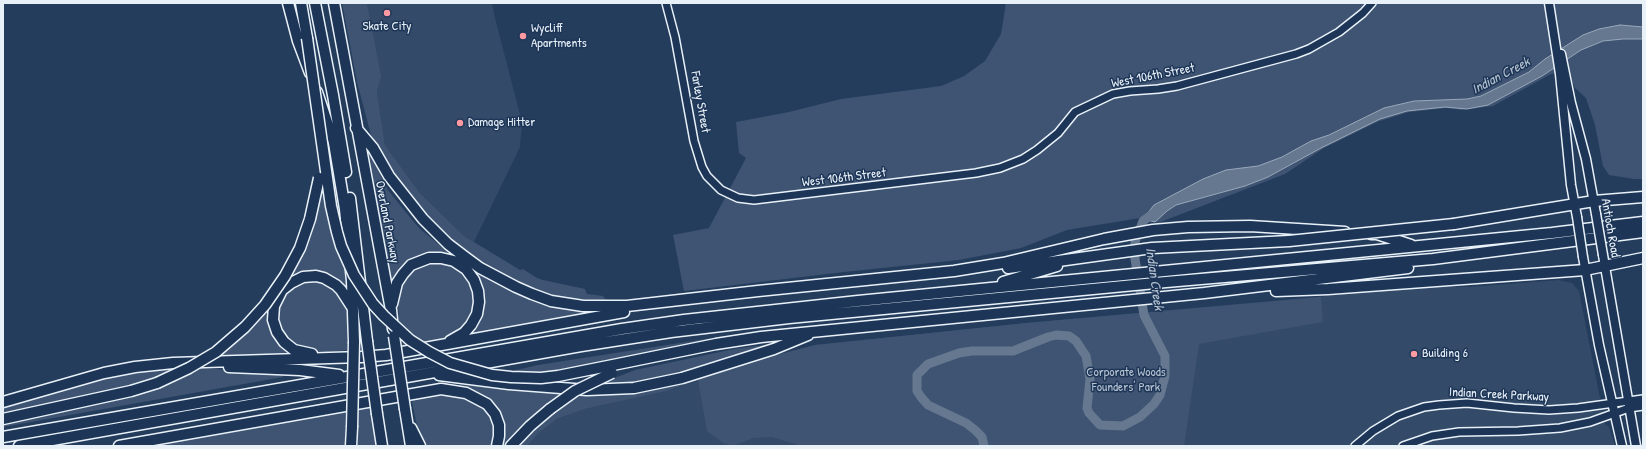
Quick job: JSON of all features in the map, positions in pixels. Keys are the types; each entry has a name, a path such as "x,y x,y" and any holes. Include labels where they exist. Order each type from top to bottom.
{"highway":[{"path":"288,3 298,41 326,116 334,143 345,209 353,309 354,342 351,446"},
{"path":"301,3 325,157 331,206 337,232 354,275 373,304 410,340 450,363 475,371 510,377 541,378 613,369"},
{"path":"315,3 333,95 354,219 367,341 381,445"},
{"name":"Overland Parkway","path":"334,3 391,310 411,446"},
{"path":"356,128 373,148 389,176 423,219 448,244 480,268 527,292 551,301 567,304 610,307 954,272 1003,263 1127,234 1188,227 1257,226 1377,234 1417,247"},
{"path":"3,419 131,391 157,383 189,368 221,348 245,327 272,296 293,263 306,233 325,157"},
{"path":"954,272 971,274 1024,265 1094,257 1152,248 1289,241 1454,224 1594,201 1643,197"},
{"path":"19,446 588,345 707,327 1643,222"},
{"path":"1165,276 1433,259 1643,232"},
{"path":"982,289 1057,266 1094,257"},
{"path":"391,310 397,283 406,269 417,262 429,258 448,259 466,269 474,280 478,291 479,302 477,314 468,329 458,337 439,346"},
{"path":"1204,293 1328,289 1585,270 1643,258"},
{"path":"511,446 530,426 575,391 613,369 636,360 739,340 820,330 1204,293 1409,268 1433,259"},
{"path":"335,358 302,353 294,350 284,342 277,332 273,320 276,300 282,290 291,282 303,277 316,276 324,278 336,285 353,309"},
{"path":"3,437 653,324 732,314 982,289 1096,283"},
{"path":"3,402 119,370 155,365 386,355 647,308 665,302"},
{"path":"429,373 509,384 587,390 634,388 665,383 688,376 774,349 820,330"},
{"path":"192,363 229,367 300,370 349,377"},
{"path":"119,446 441,389 466,393 487,404 495,414 499,425 500,436 497,446"},
{"path":"407,421 420,446"}],"main road":[{"name":"Antioch Road","path":"1549,3 1563,72 1594,201 1636,446"},
{"name":"Antioch Road","path":"1563,72 1571,185 1599,345 1622,446"}],"street":[{"name":"Farley Street","path":"666,3 675,37 700,162 704,172 714,184 730,195"},
{"name":"West 106th Street","path":"730,195 744,200 765,200 976,174 1000,168 1023,159 1037,150 1058,133 1075,112 1113,94 1177,86 1296,54 1339,32 1363,13 1372,3"},
{"path":"1403,446 1432,436 1459,432 1518,431 1560,428 1590,422 1615,413 1643,399"},
{"name":"Indian Creek Parkway","path":"1355,446 1373,431 1398,416 1424,407 1467,403 1549,410 1612,404 1629,405"},
{"path":"1629,405 1643,406"}],"shaded area":[{"path":"367,3 492,3 522,122 520,147 474,242 464,236 420,193 385,145 377,91 380,76"},
{"path":"1620,25 1643,27 1643,39 1603,41 1581,50 1542,76 1488,105 1467,109 1445,107 1407,111 1380,119 1321,148 1268,177 1245,186 1176,205 1155,222 1143,219 1154,205 1203,179 1226,170 1258,166 1282,157 1311,141 1329,135 1384,108 1414,101 1467,99 1481,96 1529,72 1545,59 1583,35 1599,29"},
{"path":"1559,280 1572,283 1579,291 1605,424 1609,427 1615,446 527,446 540,432 557,419 585,409 667,391 761,359 815,345 1026,323 1426,287 1469,287"}],"green space":[{"path":"342,3 367,3 381,76 377,91 385,145 420,193 464,236 520,270 523,269 543,280 585,289 587,294 603,296 607,302 574,300 539,292 495,273 430,227 373,143 357,82"},
{"path":"1006,3 1643,3 1643,179 1609,175 1603,166 1595,125 1586,98 1575,88 1568,71 1551,74 1493,106 1462,110 1446,108 1409,112 1377,122 1324,148 1285,174 1158,223 1140,218 1067,230 1021,248 959,260 684,291 673,235 709,228 746,158 739,153 736,122 789,112 841,99 941,86 964,76 985,61 1001,34"},
{"path":"324,125 331,151 345,246 340,231"},
{"path":"368,155 370,155 388,190 404,210 419,228 451,255 432,255 392,283"},
{"path":"321,182 335,248 348,276 349,295 329,277 285,284"},
{"path":"430,262 451,264 467,277 473,286 475,297 474,309 465,328 449,338 403,346 399,320 399,289 403,280 409,273 419,265"},
{"path":"474,271 488,280 521,296 550,304 595,311 595,313 468,337 478,318"},
{"path":"313,280 333,287 346,305 347,350 327,352 302,349 289,341 278,325 278,304 285,294 293,286 302,282"},
{"name":"Corporate Woods Founders' Park","path":"1321,297 1323,322 1199,344 1184,446 801,446 772,437 753,438 733,446 723,443 707,431 698,380 667,391 585,409 557,419 540,432 527,446 517,446 535,427 580,394 603,395 627,393 698,377 698,379 761,359 815,345 1026,323"},
{"path":"273,301 270,315 294,355 214,358"},
{"path":"725,336 726,338 574,369 537,374 504,373 538,365"},
{"path":"772,344 772,346 697,369 644,383 594,386 635,370 734,349"},
{"path":"184,367 169,375 134,383 134,387 3,416 3,407 94,381 148,370"},
{"path":"197,368 282,373 283,377 3,427 3,423"},
{"path":"455,385 568,392 527,423 505,445 501,445 498,413 455,388"},
{"path":"448,393 464,396 487,409 493,418 496,428 494,446 426,446 417,426 411,397"},
{"path":"381,403 388,446 355,446 356,408"},
{"path":"345,410 345,446 143,446"}],"waterway":[{"name":"Indian Creek","path":"984,446 982,437 975,430 966,423 928,405 921,397 917,391 917,375 928,364 959,353 972,351 1013,351 1048,337 1056,335 1069,336 1076,341 1086,356 1090,379 1087,408 1089,413 1100,425 1123,426 1140,417 1154,404 1160,395 1165,376 1165,356 1144,315 1135,259 1135,242 1143,221 1154,213"}],"place":[{"name":"Skate City","path":"387,13"},
{"name":"Wycliff Apartments","path":"523,36"},
{"name":"Damage Hitter","path":"460,123"},
{"name":"Building 6","path":"1414,354"}]}
